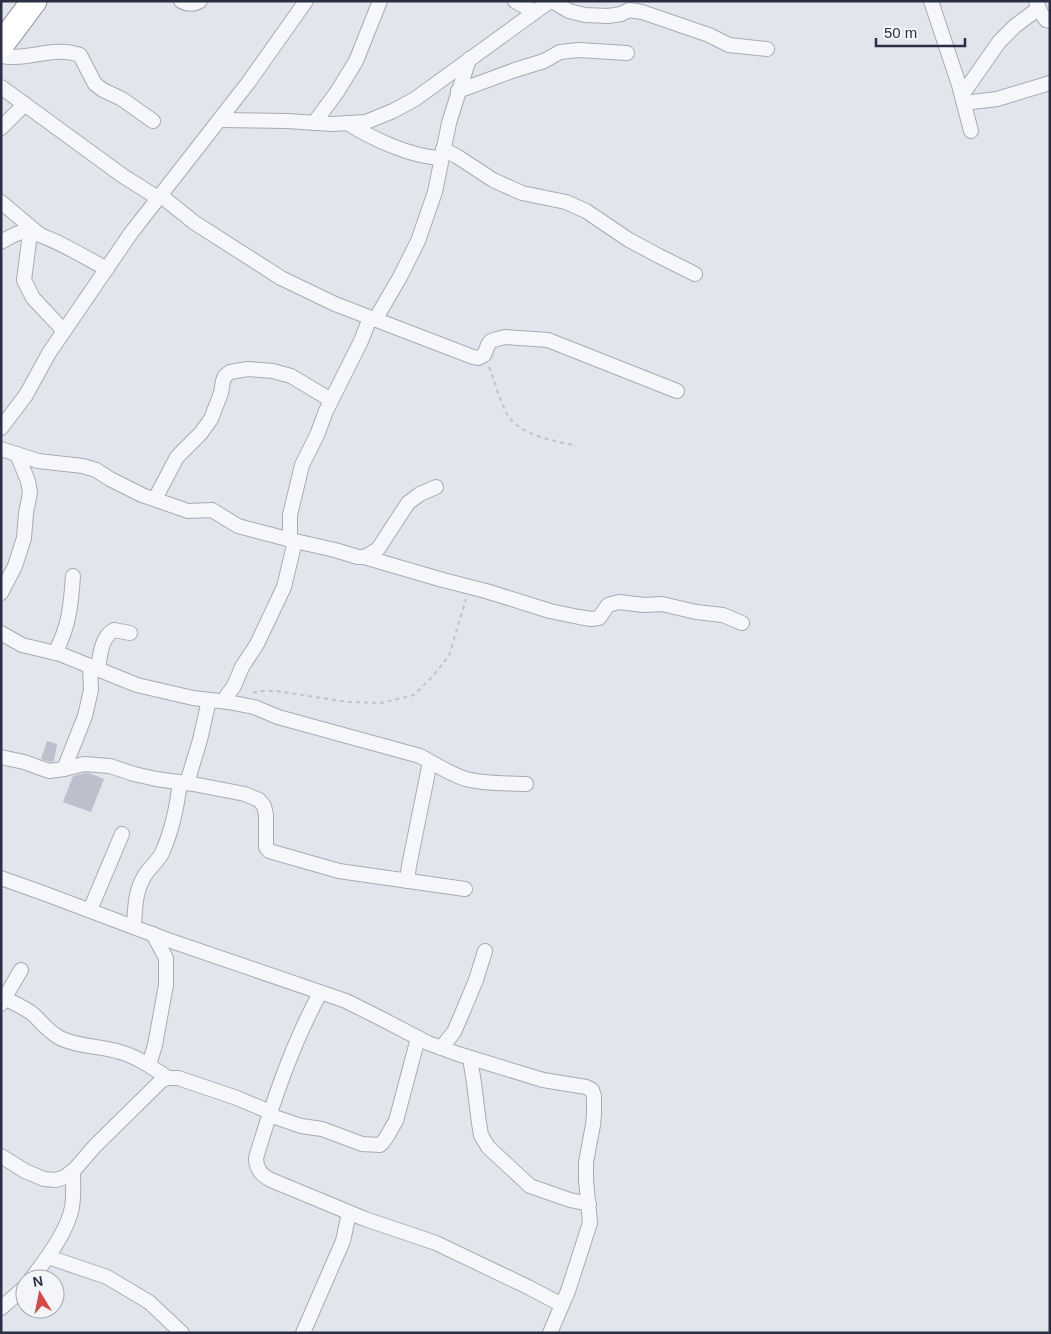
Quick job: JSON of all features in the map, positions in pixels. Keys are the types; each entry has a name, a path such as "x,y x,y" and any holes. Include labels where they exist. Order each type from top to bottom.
{"highway":[{"path":"1,45 34,1"}],"street":[{"path":"182,1 187,4 195,4 200,1"},
{"path":"1,428 26,395 49,353 131,232 220,120 306,1"},
{"path":"314,123 337,92 356,61 380,1"},
{"path":"515,1 535,12"},
{"path":"220,120 314,123 366,122 393,111 415,98 551,1 569,11 585,15 608,16 629,10 633,6 709,35 729,45 767,49"},
{"path":"931,1 963,99 971,131"},
{"path":"963,99 999,42 1038,5 1046,20 1050,21"},
{"path":"458,91 544,61 560,52 579,50 627,53"},
{"path":"1,56 25,56 62,51 80,55 95,84 122,99 153,121"},
{"path":"134,927 136,898 139,886 145,875 161,856 168,840 184,783 216,700 234,686 242,667 257,644 284,587 293,541 290,515 302,465 331,400 372,319 400,277 418,240 435,192 449,124 469,59"},
{"path":"963,99 998,99 1050,83"},
{"path":"1,87 123,176 159,196 195,223 281,278 335,304 478,358 484,356 491,341 497,339 505,337 548,340 677,391"},
{"path":"1,128 25,104"},
{"path":"346,123 386,143 432,157 442,153 458,157 492,180 522,193 566,202 586,211 629,240 695,274"},
{"path":"1,202 35,234"},
{"path":"1,242 12,235 24,231 77,253 107,269"},
{"path":"35,234 24,280 33,298 64,331"},
{"path":"156,500 177,458 201,433 211,419 221,393 223,381 230,372 248,370 273,371 291,376 331,400"},
{"path":"1,449 38,461 83,466 96,470 110,479 142,494 188,511 212,510 238,526 364,557 550,611 592,619 599,618 608,605 619,602 644,605 662,604 696,612 723,615 742,624"},
{"path":"1,593 16,566 24,538 30,493 28,481 17,454"},
{"path":"364,557 378,549 384,537 408,503 420,494 436,487"},
{"path":"55,653 63,638 68,621 73,576"},
{"path":"64,769 85,716 94,668 101,647 109,632 114,630 130,633"},
{"path":"1,632 22,645 55,653 137,685 193,698 254,707 278,717 420,756 466,779 526,784"},
{"path":"1,757 24,762 49,771 84,764 110,766 156,779 245,794 259,800 264,806 266,816 266,847 269,851 339,871 465,889"},
{"path":"407,881 430,762"},
{"path":"90,910 122,834"},
{"path":"1,878 153,934 346,1001 441,1048 543,1080 586,1086 592,1090 594,1096 594,1125 586,1162 590,1223 572,1282 550,1333"},
{"path":"149,1065 155,1045 166,985 166,958 153,934"},
{"path":"441,1048 454,1032 476,980 485,951"},
{"path":"21,970 3,1001 18,1004 33,1014 59,1038 73,1043 121,1052 149,1065 168,1078"},
{"path":"320,992 308,1015 269,1113 256,1158 258,1170 271,1180 349,1213 436,1243 562,1305"},
{"path":"1,1156 25,1171 44,1179 56,1180 65,1178 162,1080 168,1078 178,1078 202,1086 301,1126 322,1129 362,1144 380,1145 384,1142 389,1130 396,1121 418,1038"},
{"path":"470,1058 481,1134 488,1147 530,1186 570,1200 589,1204"},
{"path":"39,1269 63,1233 72,1207 73,1171"},
{"path":"303,1333 342,1241 349,1213"},
{"path":"48,1257 107,1277 149,1302 182,1333"},
{"path":"1,1308 15,1296"}],"path":[{"path":"484,356 508,415 517,425 536,435 576,446"},
{"path":"244,705 252,694 259,691 276,691 348,702 381,703 414,694 432,678 450,656 469,587"}],"building":[{"path":"47,741 57,744 54,761 50,762 41,759"},
{"path":"85,773 104,779 91,812 63,802 73,776"}]}
